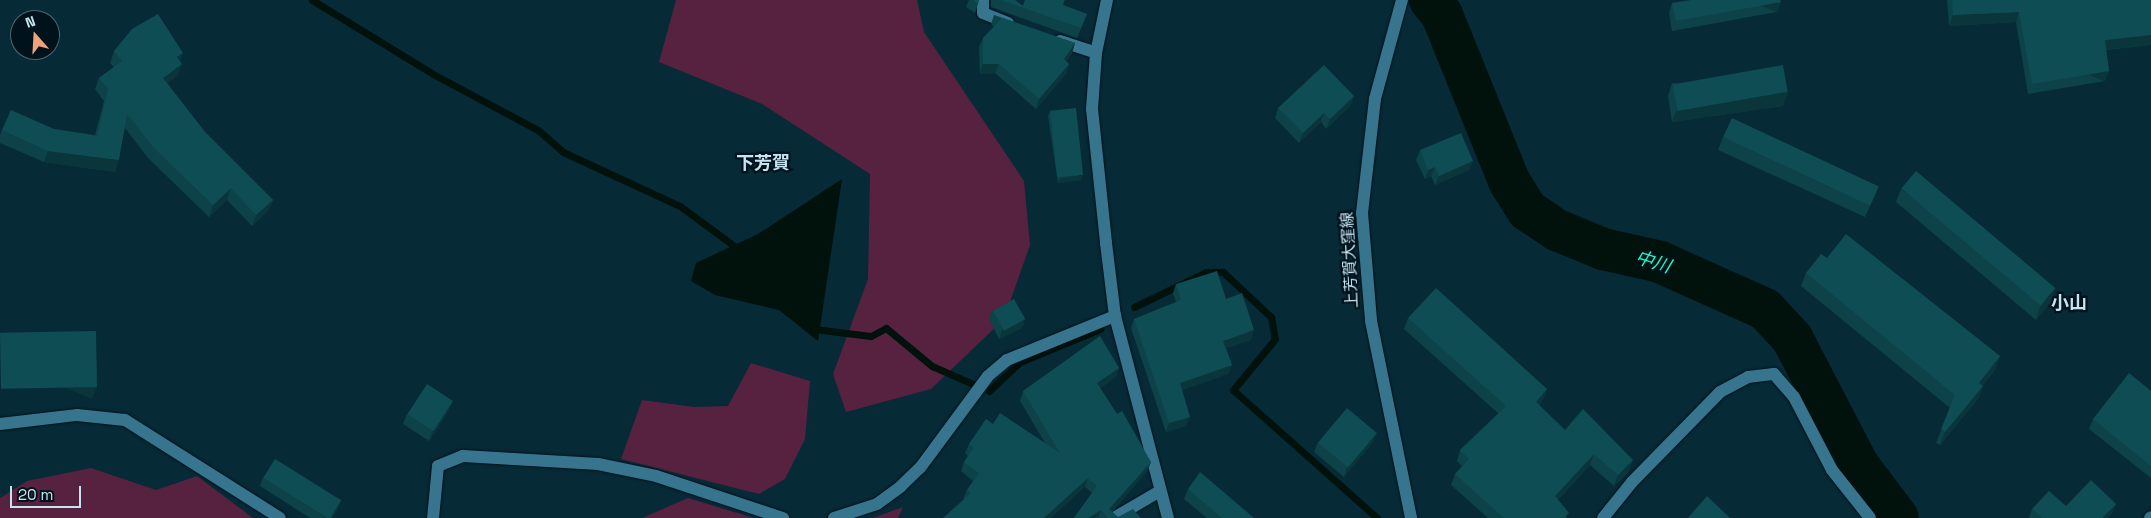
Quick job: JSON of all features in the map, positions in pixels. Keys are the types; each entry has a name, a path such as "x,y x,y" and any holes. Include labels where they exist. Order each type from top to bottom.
{"street":[{"path":"983,0 984,13 1020,28"},
{"path":"1107,0 1096,53 1092,109 1114,316 1156,460 1160,492 1168,518"},
{"name":"上芳賀大窪線","path":"1402,1 1376,99 1362,213 1371,321 1411,518"},
{"path":"1049,38 1096,53"},
{"path":"834,518 877,504 900,487 920,468 988,376 1008,360 1114,316"},
{"path":"1603,518 1632,482 1720,392 1748,377 1774,374 1794,397 1832,470 1870,518"},
{"path":"0,424 77,415 125,420 280,518"},
{"path":"433,518 438,466 463,456 598,464 656,476 783,518"},
{"path":"1114,518 1160,492"}],"shaded area":[{"path":"676,0 917,0 924,32 1024,181 1030,245 1004,319 931,389 846,412 833,374 868,279 870,174 762,104 659,62"},
{"path":"842,179 818,341 779,310 715,295 691,281 696,263 758,234"},
{"path":"751,363 810,381 805,439 785,479 759,494 621,459 642,400 694,407 728,406"},
{"path":"91,468 156,490 197,476 253,518 0,518 0,498 27,481"},
{"path":"688,498 754,518 642,518"},
{"path":"903,507 898,518 873,518"}],"building":[{"path":"1001,0 1015,0 1023,6 1025,0 1064,0 1063,5 1087,14 1081,28"},
{"path":"1691,0 1780,0 1781,2 1676,21 1672,3"},
{"path":"1952,0 2151,0 2151,35 2105,40 2109,71 2032,84 2019,12 1953,15"},
{"path":"158,14 183,53 177,57 182,64 163,78 205,132 273,200 256,215 231,188 213,205 153,147 127,114 119,160 48,151 2,130 11,110 54,129 97,136 108,89 99,78 122,61 114,51 132,29"},
{"path":"994,15 1075,43 1064,59 1069,64 1039,99 999,64 983,64 983,38 1001,19"},
{"path":"1324,65 1354,96 1330,119 1324,113 1303,133 1278,108"},
{"path":"1783,65 1788,92 1677,111 1673,84"},
{"path":"1076,108 1083,175 1057,177 1050,111"},
{"path":"1732,118 1879,186 1870,205 1723,137"},
{"path":"1461,133 1473,161 1439,176 1435,167 1428,170 1420,150"},
{"path":"1916,171 2055,288 2041,306 1901,189"},
{"path":"1846,234 2000,356 1979,383 1983,386 1945,432 1941,429 1955,395 1806,273 1821,254 1827,258"},
{"path":"1217,271 1226,299 1242,293 1254,330 1223,341 1232,365 1180,383 1190,417 1169,423 1134,319 1181,300 1176,284"},
{"path":"1436,288 1547,389 1536,402 1565,430 1583,409 1633,460 1618,475 1594,454 1555,496 1569,513 1564,518 1504,518 1455,474 1469,459 1460,450 1506,406 1408,318"},
{"path":"1014,299 1025,319 1004,331 993,311"},
{"path":"96,331 97,387 1,389 0,333"},
{"path":"1100,336 1119,368 1097,383 1117,414 1122,411 1151,462 1109,509 1118,517 1133,509 1141,518 1108,518 1101,510 1088,518 1074,518 1097,486 1088,478 1044,518 943,518 971,493 967,490 979,473 964,462 974,448 969,444 986,419 993,424 1000,413 1060,453 1023,391"},
{"path":"2129,373 2151,391 2151,466 2093,419"},
{"path":"427,384 453,401 433,431 407,414"},
{"path":"1347,408 1377,433 1348,468 1318,442"},
{"path":"275,459 341,500 330,518 328,518 263,478"},
{"path":"1200,472 1254,518 1222,518 1188,489"},
{"path":"2091,480 2116,504 2102,518 2042,518 2032,509 2049,491 2066,506"},
{"path":"1707,496 1730,518 1688,518"}],"waterway":[{"path":"312,0 433,74 538,130 563,152 680,206 741,251"},
{"name":"中川","path":"1430,0 1442,15 1509,181 1527,210 1557,230 1603,249 1660,262 1765,309 1792,338 1858,465 1898,518"},
{"path":"1134,307 1206,272 1223,272 1271,317 1275,339 1233,390 1377,518"},
{"path":"814,329 871,336 886,328 932,366 973,384"},
{"path":"989,391 1020,362 1100,329"}],"district":[{"name":"下芳賀","path":"763,163"},
{"name":"小山","path":"2069,303"}]}
